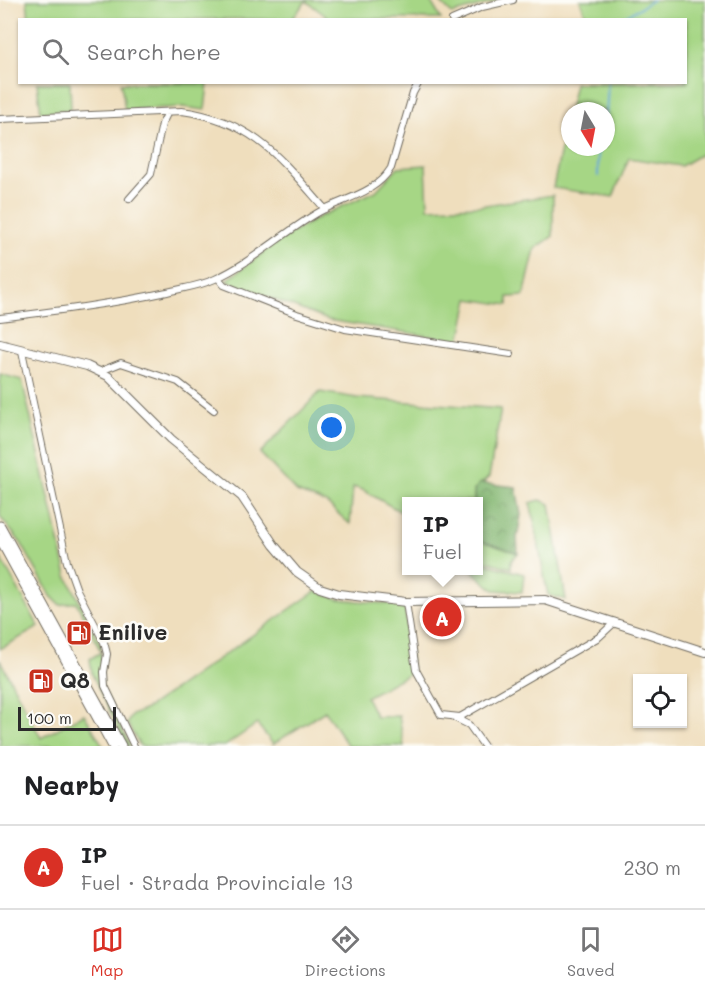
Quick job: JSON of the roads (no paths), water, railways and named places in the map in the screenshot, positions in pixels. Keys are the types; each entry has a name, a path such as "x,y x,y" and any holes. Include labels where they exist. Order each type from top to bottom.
{"main road":[{"path":"0,344 100,371 118,384 171,440 242,497 274,545 308,582 339,594 406,602 545,600 616,621 705,652"},
{"path":"0,526 121,746"},
{"path":"0,539 113,746"}],"street":[{"path":"455,18 463,13 513,0"},
{"path":"0,318 138,298 218,278 288,230 326,209 361,194 386,177 391,168 413,93 418,84"},
{"path":"0,119 168,112 202,114 249,132 292,171 326,209"},
{"path":"129,199 151,174 162,124 168,112"},
{"path":"218,278 224,285 297,314 345,328 511,354"},
{"path":"22,351 69,568 80,596 104,642 105,686 134,746"},
{"path":"100,371 121,363 178,382 214,410"},
{"path":"406,602 416,670 441,715 469,725 484,746"},
{"path":"454,718 460,717 599,637 616,621"}],"waterway":[{"path":"622,18 653,0"},
{"path":"607,102 608,84"},
{"path":"598,156 598,176"}],"place":[{"name":"IP","path":"442,617"},
{"name":"Enilive","path":"79,633"},
{"name":"Q8","path":"41,681"}]}
